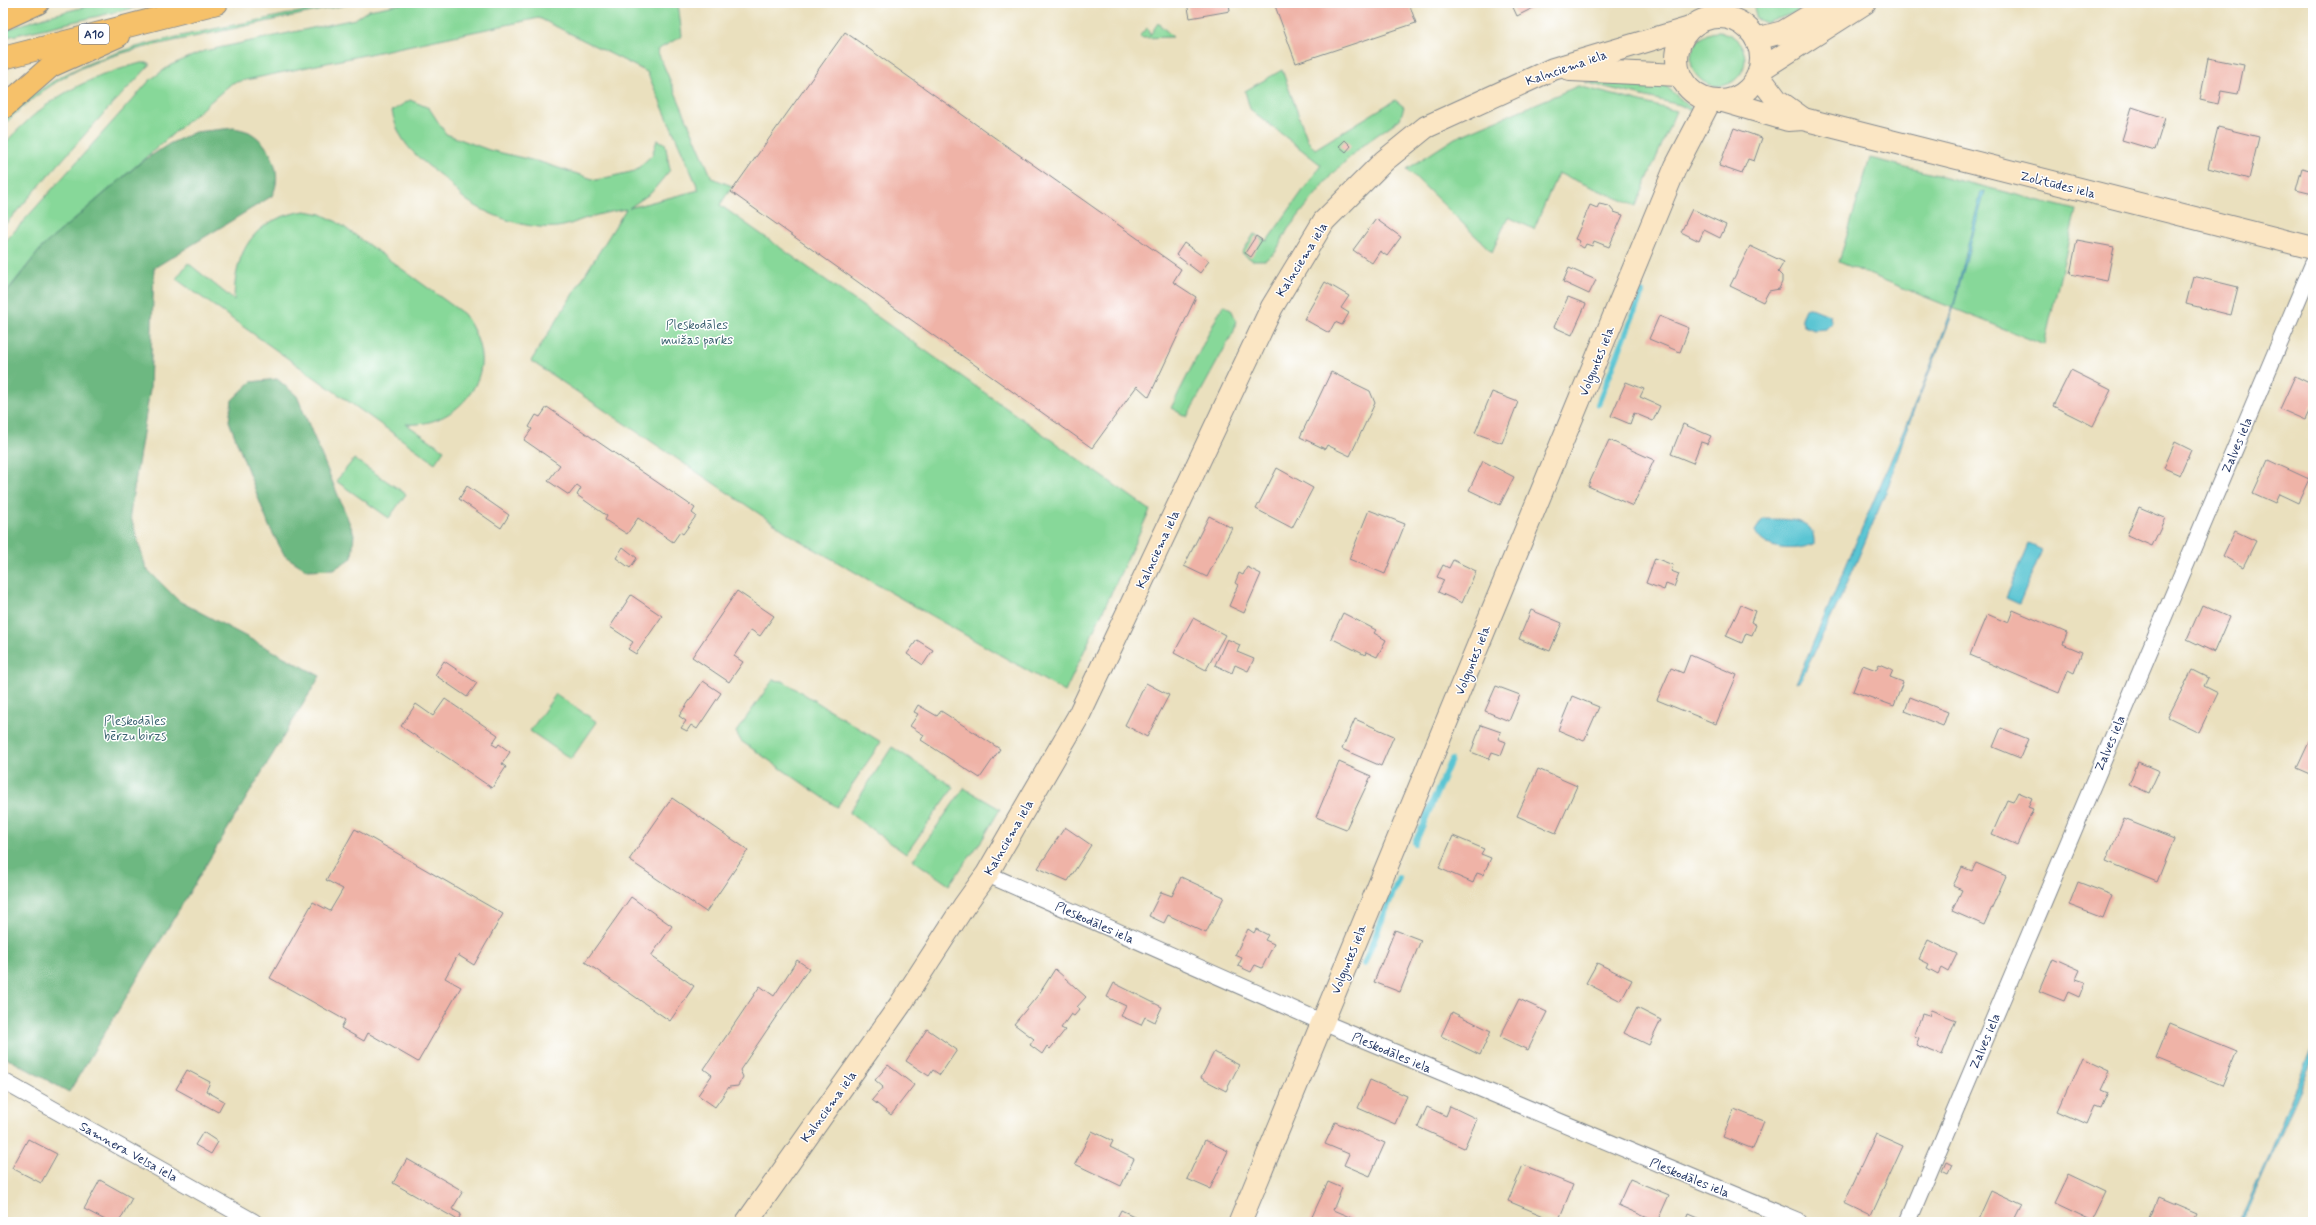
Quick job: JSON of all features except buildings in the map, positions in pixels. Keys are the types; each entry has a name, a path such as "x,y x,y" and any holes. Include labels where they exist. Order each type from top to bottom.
{"main road":[{"path":"3,19 38,3"},
{"name":"A10","path":"3,58 217,3"},
{"path":"3,108 51,66 98,43 185,10"}],"street":[{"path":"1756,39 1783,32 1831,3"},
{"path":"1759,73 1761,54 1756,39 1737,21 1726,18 1703,19 1690,28 1680,41 1676,58 1679,75 1687,88 1699,97 1717,101 1744,93 1759,73 1865,3"},
{"name":"Kalnciema iela","path":"747,1222 900,1005 960,912 987,874 1078,717 1272,307 1324,221 1384,161 1426,127 1553,69 1690,28"},
{"path":"1553,69 1679,75"},
{"name":"Zolitūdes iela","path":"1759,73 1777,100 1803,119"},
{"name":"Zolitūdes iela","path":"1717,101 1788,120 1803,119 2313,248"},
{"name":"Volguntes iela","path":"1240,1222 1676,166 1717,101"},
{"name":"Zalves iela","path":"1908,1222 2313,264"},
{"name":"Pleskodāles iela","path":"987,874 1322,1022 1799,1222"},
{"name":"Samnera Velsa iela","path":"3,1081 254,1222"}],"green space":[{"path":"102,3 155,3 3,38 3,32 27,23 52,15"},
{"path":"344,3 355,3 149,46 100,60 70,74 52,85 26,104 3,126 3,122 26,101 50,83 76,69 103,58 159,41"},
{"name":"Pleskodāles muižas parks","path":"406,3 678,3 682,36 657,50 712,178 732,186 720,205 1150,510 1065,692 797,539 531,361 626,209 599,214 561,226 533,226 503,219 477,207 466,200 445,179 411,150 395,123 392,111 410,100 429,108 446,134 489,150 540,162 596,180 635,171 652,155 657,140 665,143 670,170 651,193 629,208 699,190 647,72 539,18 232,83 43,246 3,296 3,244 150,80 171,65 204,51 355,19 369,10"},
{"path":"1755,3 1810,3 1794,13 1766,23 1757,19 1754,8"},
{"path":"1158,23 1173,37 1141,38 1140,35 1147,28 1150,35"},
{"path":"1718,32 1728,34 1737,40 1743,49 1745,59 1743,69 1737,78 1728,84 1718,86 1708,84 1699,78 1693,69 1691,59 1693,49 1699,40 1708,34"},
{"path":"141,63 149,63 149,66 103,114 3,227 2,153 3,148 10,138 36,113 63,94 108,73"},
{"path":"1282,70 1308,141 1315,149 1395,100 1404,107 1400,119 1363,145 1332,174 1288,229 1275,253 1265,260 1252,260 1242,253 1254,234 1267,241 1321,165 1250,109 1245,91"},
{"path":"1659,80 1691,108 1691,111 1680,105 1584,82"},
{"path":"1578,86 1676,111 1636,206 1558,173 1534,229 1508,217 1492,252 1407,169 1455,138"},
{"name":"Pleskodāles bērzu birzs","path":"234,128 249,132 264,144 276,169 277,178 275,187 272,196 154,268 150,389 130,514 146,568 179,601 320,676 69,1092 3,1056 3,297 43,246 140,163 169,144 195,132"},
{"path":"1870,158 2076,210 2044,345 1839,262"},
{"path":"305,211 321,214 337,222 464,314 471,326 477,338 481,352 481,366 478,379 472,391 455,410 444,416 419,424 406,424 444,450 435,463 176,279 188,263 234,300 238,266 243,252 250,240 260,229 272,221 287,215"},
{"path":"1223,305 1231,309 1236,320 1234,331 1187,417 1171,408"},
{"path":"277,379 297,396 354,534 352,558 334,569 307,570 285,556 269,526 229,421 232,400 251,382"},
{"path":"354,459 406,494 389,518 336,481"},
{"path":"773,680 783,681 881,742 837,807 741,741 736,732"},
{"path":"556,694 597,722 571,759 530,731"},
{"path":"892,747 954,787 906,854 849,813"},
{"path":"964,788 1000,809 982,840 949,885 913,860"}],"water":[{"path":"1985,191 1950,320 1905,433 1889,485 1845,589 1800,682 1796,683 1923,385 1953,307 1981,192"},
{"path":"1809,307 1829,315 1832,323 1826,329 1814,330 1804,326 1801,318 1805,309"},
{"path":"1763,519 1797,521 1804,524 1810,528 1813,535 1814,544 1798,548 1781,548 1765,543 1759,538 1755,531"},
{"path":"2029,544 2042,550 2019,604 2006,598"},
{"path":"2313,1048 2313,1061 2242,1222 2239,1222 2270,1154 2284,1116"}],"waterway":[{"path":"1598,404 1642,293"},
{"path":"1415,843 1451,760"},
{"path":"1364,964 1399,878"}]}
